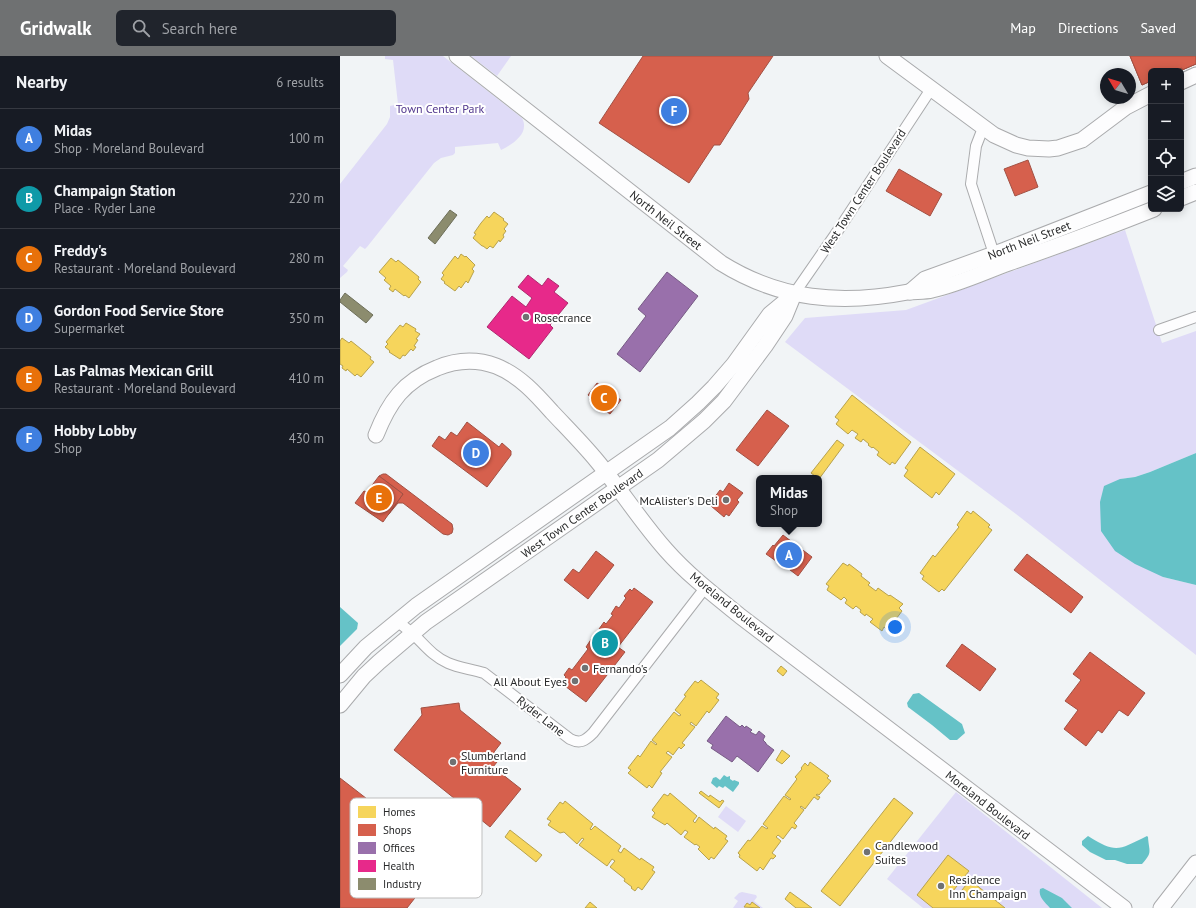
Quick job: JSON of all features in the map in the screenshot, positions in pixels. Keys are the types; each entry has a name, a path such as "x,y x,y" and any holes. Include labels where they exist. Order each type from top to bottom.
{"main road":[{"name":"North Neil Street","path":"457,56 721,263 752,279 794,294 843,300 931,291 996,260 1148,194"},
{"path":"887,56 994,135 1024,147 1049,149 1058,148 1088,136 1126,107 1148,96"},
{"path":"1184,81 1196,76"},
{"path":"1184,181 1196,176"},
{"path":"1184,197 1196,192"},
{"name":"North Neil Street","path":"996,260 1075,240 1148,211"},
{"name":"West Town Center Boulevard","path":"340,675 366,647 416,606 670,428 698,403 734,364 770,314 794,294"},
{"name":"West Town Center Boulevard","path":"340,705 364,676 426,622 682,441 724,401 766,346 785,316 794,294"},
{"name":"Moreland Boulevard","path":"376,435 386,412 400,392 419,376 445,364 460,361 486,363 503,369 521,380 558,418 606,472 666,550 705,588 758,630 1124,908"},
{"path":"1161,908 1196,863"}],"street":[{"name":"West Town Center Boulevard","path":"794,294 839,229 930,89"},
{"path":"984,128 976,146 971,184 996,260"},
{"path":"1159,330 1196,317"},
{"name":"Ryder Lane","path":"397,621 428,650 447,662 460,667 484,672 570,739 575,742 582,742 593,733 705,588"}],"green space":[{"name":"Town Center Park","path":"385,56 443,56 522,118 524,128 522,133 515,141 501,150 498,143 455,147 455,153 453,155 441,158 434,163 367,247 365,249 360,246 343,266 348,270 340,278 340,184 387,124 390,117 390,106 398,104 393,60 385,59"},
{"path":"471,56 511,56 497,76"},
{"path":"1125,230 1162,343 1196,331 1196,453 1150,472 1135,477 1120,479 1163,577 1196,585 1196,655 1016,514 785,342 805,318 906,310"},
{"path":"956,792 1102,908 923,908 887,879"},
{"path":"726,806 746,821 738,832 718,817"},
{"path":"742,892 756,895 757,897 754,901 763,908 733,908 738,901 734,898"}],"water":[{"path":"1196,453 1196,585 1163,577 1135,564 1115,551 1101,531 1100,502 1104,486 1120,479 1135,477 1150,472"},
{"path":"340,607 358,623 357,629 340,646"},
{"path":"919,693 962,724 965,733 957,740 950,740 908,707 907,703 913,694"},
{"path":"724,775 727,777 730,776 730,779 733,781 739,782 733,792 725,786 723,788 719,786 717,788 711,783 713,778 716,777 720,780"},
{"path":"1088,836 1105,846 1118,848 1147,836 1149,854 1142,864 1127,864 1115,860 1106,860 1090,852 1082,845 1082,841"},
{"path":"1043,888 1062,898 1072,908 1050,908 1042,899 1040,894 1040,889"}],"building: Homes":[{"path":"494,212 508,224 504,229 506,231 503,235 504,237 500,242 499,240 493,248 490,246 487,249 473,238 476,234 474,233 481,223 487,216 489,218"},
{"path":"461,254 465,257 466,256 475,265 472,269 474,271 468,283 466,281 461,288 459,286 455,291 441,279 444,275 442,273 455,256 458,259"},
{"path":"391,258 396,262 398,260 419,277 418,279 421,282 409,298 395,289 393,292 389,289 391,286 384,280 386,278 379,272"},
{"path":"406,323 416,329 415,331 420,334 416,339 418,340 413,351 411,349 400,359 389,352 390,351 385,347 388,344 386,342 400,325 403,327"},
{"path":"342,338 349,343 351,341 371,357 370,359 374,362 361,377 357,374 355,376 347,369 346,371 340,364 340,341"},
{"path":"852,395 911,442 895,464 892,462 890,465 877,455 879,452 868,445 869,444 863,439 861,442 855,438 858,434 852,430 848,434 836,424 839,420 835,417"},
{"path":"837,440 844,445 822,475 814,475 811,473"},
{"path":"920,447 955,474 939,495 936,492 932,498 904,476 908,470 905,468"},
{"path":"967,511 971,514 973,511 990,525 988,527 992,530 944,591 942,589 939,592 922,579 924,576 920,573 933,555 935,557 959,527 957,525"},
{"path":"843,563 848,566 849,564 862,574 861,576 870,583 868,585 876,591 878,588 903,604 899,608 902,611 888,630 884,627 882,631 870,622 873,619 866,614 865,616 856,606 853,609 845,603 847,600 844,597 841,600 827,590 829,586 826,584"},
{"path":"781,666 787,671 783,676 777,671"},
{"path":"701,680 719,694 716,698 719,700 709,713 707,711 696,726 691,722 690,724 695,727 682,743 685,745 681,749 679,747 673,755 668,751 666,753 672,757 660,772 662,773 652,788 649,785 647,788 628,773 631,770 628,768 638,755 640,757 651,741 656,745 657,744 652,740 674,712 679,716 681,715 675,710 695,681 698,683"},
{"path":"782,750 790,756 782,764 776,760"},
{"path":"810,762 829,776 827,778 831,781 819,795 816,795 820,797 818,800 814,797 805,809 801,806 800,807 804,810 794,823 797,826 795,829 792,827 783,839 778,835 776,837 781,841 772,853 776,856 773,859 771,858 763,870 760,867 757,871 739,857 740,855 738,853 762,826 767,829 768,828 763,824 784,796 790,800 791,799 785,795 797,779 795,777 802,769 801,768 805,763 808,766"},
{"path":"701,791 720,802 722,800 724,801 719,808 699,793"},
{"path":"670,793 697,816 693,821 695,823 699,817 714,829 715,827 727,836 725,839 728,841 714,859 711,857 709,860 698,849 700,847 684,837 688,832 685,830 681,835 667,823 665,825 652,817 655,813 652,810 664,794 668,796"},
{"name":"Candlewood Suites","path":"894,798 913,813 840,906 821,891"},
{"path":"565,801 593,824 590,829 591,830 595,826 621,846 618,851 621,853 624,848 640,860 641,858 654,867 652,870 655,872 642,890 638,887 635,891 624,881 625,879 610,867 615,861 612,859 607,866 579,845 584,839 582,838 577,844 564,832 560,833 548,825 551,821 547,819 560,802 563,804"},
{"path":"510,830 542,855 536,862 505,837"},
{"name":"Residence Inn Champaign","path":"948,855 969,871 953,891 958,895 970,880 1005,908 933,908 917,895"},
{"path":"790,892 812,908 796,908 785,899"},
{"path":"590,902 597,908 585,908"},
{"path":"752,902 760,908 744,907 747,903 750,905"}],"building: Shops":[{"path":"643,56 773,56 748,93 749,99 720,145 714,145 689,183 599,123"},
{"path":"1130,56 1196,56 1196,64 1184,69 1148,68 1148,82 1142,85"},
{"path":"1130,56 1196,56 1196,64 1184,69 1148,68 1148,82 1142,85"},
{"path":"1028,160 1038,187 1015,196 1004,169"},
{"path":"899,169 942,194 930,216 886,191"},
{"path":"597,383 621,400 610,414 589,399 591,397 588,395"},
{"path":"767,410 789,426 758,466 736,450"},
{"path":"467,422 499,447 502,443 511,451 511,455 487,487 432,446 439,436 445,440 451,432 457,436"},
{"path":"386,474 452,524 452,533 448,535 443,534 403,503 398,503 388,515 403,494 379,476"},
{"path":"379,476 403,494 383,522 355,503 364,491 367,492"},
{"name":"McAlister's Deli","path":"729,483 743,493 737,500 739,502 729,516 726,514 724,517 711,506 716,500 714,498 720,490 723,492"},
{"path":"783,535 812,557 798,576 777,560 776,561 766,554"},
{"path":"596,551 614,565 588,599 564,580 573,569 579,573"},
{"path":"1027,554 1083,597 1071,613 1014,570"},
{"path":"634,588 653,602 618,647 625,652 586,702 561,683 566,677 564,675 569,668 572,670 588,649 586,647 592,638 595,640 601,631 599,629 604,622 606,624 613,615 611,614 616,606 619,608 626,598 624,596 630,589 632,591"},
{"path":"962,644 996,669 980,691 946,666"},
{"path":"1090,652 1145,693 1128,716 1119,710 1102,733 1098,730 1086,746 1064,729 1078,710 1065,701 1081,680 1073,674"},
{"name":"Slumberland Furniture","path":"459,703 460,710 501,743 494,752 501,757 493,767 521,789 490,827 482,821 482,798 454,798 394,750 422,715 421,708"},
{"path":"340,778 366,798 350,798 350,898 415,898 407,908 340,908"}],"building: Offices":[{"path":"667,272 698,296 640,372 617,354 646,316 638,309"},
{"path":"726,716 740,727 742,725 745,728 746,726 752,730 750,732 756,735 759,731 765,736 763,740 766,744 774,750 758,772 737,756 732,762 711,748 713,745 707,741"}],"building: Health":[{"name":"Rosecrance","path":"528,275 542,286 548,278 559,286 554,292 568,303 550,325 553,328 529,359 487,327 512,296 526,307 532,298 518,287"}],"building: Industry":[{"path":"450,210 457,215 435,244 428,238"},
{"path":"345,293 373,315 366,323 340,302"}],"place":[{"name":"Hobby Lobby","path":"674,111"},
{"name":"Rosecrance","path":"526,317"},
{"name":"Freddy's","path":"604,398"},
{"name":"Gordon Food Service Store","path":"476,453"},
{"name":"Las Palmas Mexican Grill","path":"379,498"},
{"name":"McAlister's Deli","path":"726,500"},
{"name":"Midas","path":"789,555"},
{"name":"Champaign Station","path":"605,643"},
{"name":"Fernando's","path":"585,668"},
{"name":"All About Eyes","path":"575,681"},
{"name":"Slumberland Furniture","path":"453,762"},
{"name":"Candlewood Suites","path":"867,852"},
{"name":"Residence Inn Champaign","path":"941,886"}]}
